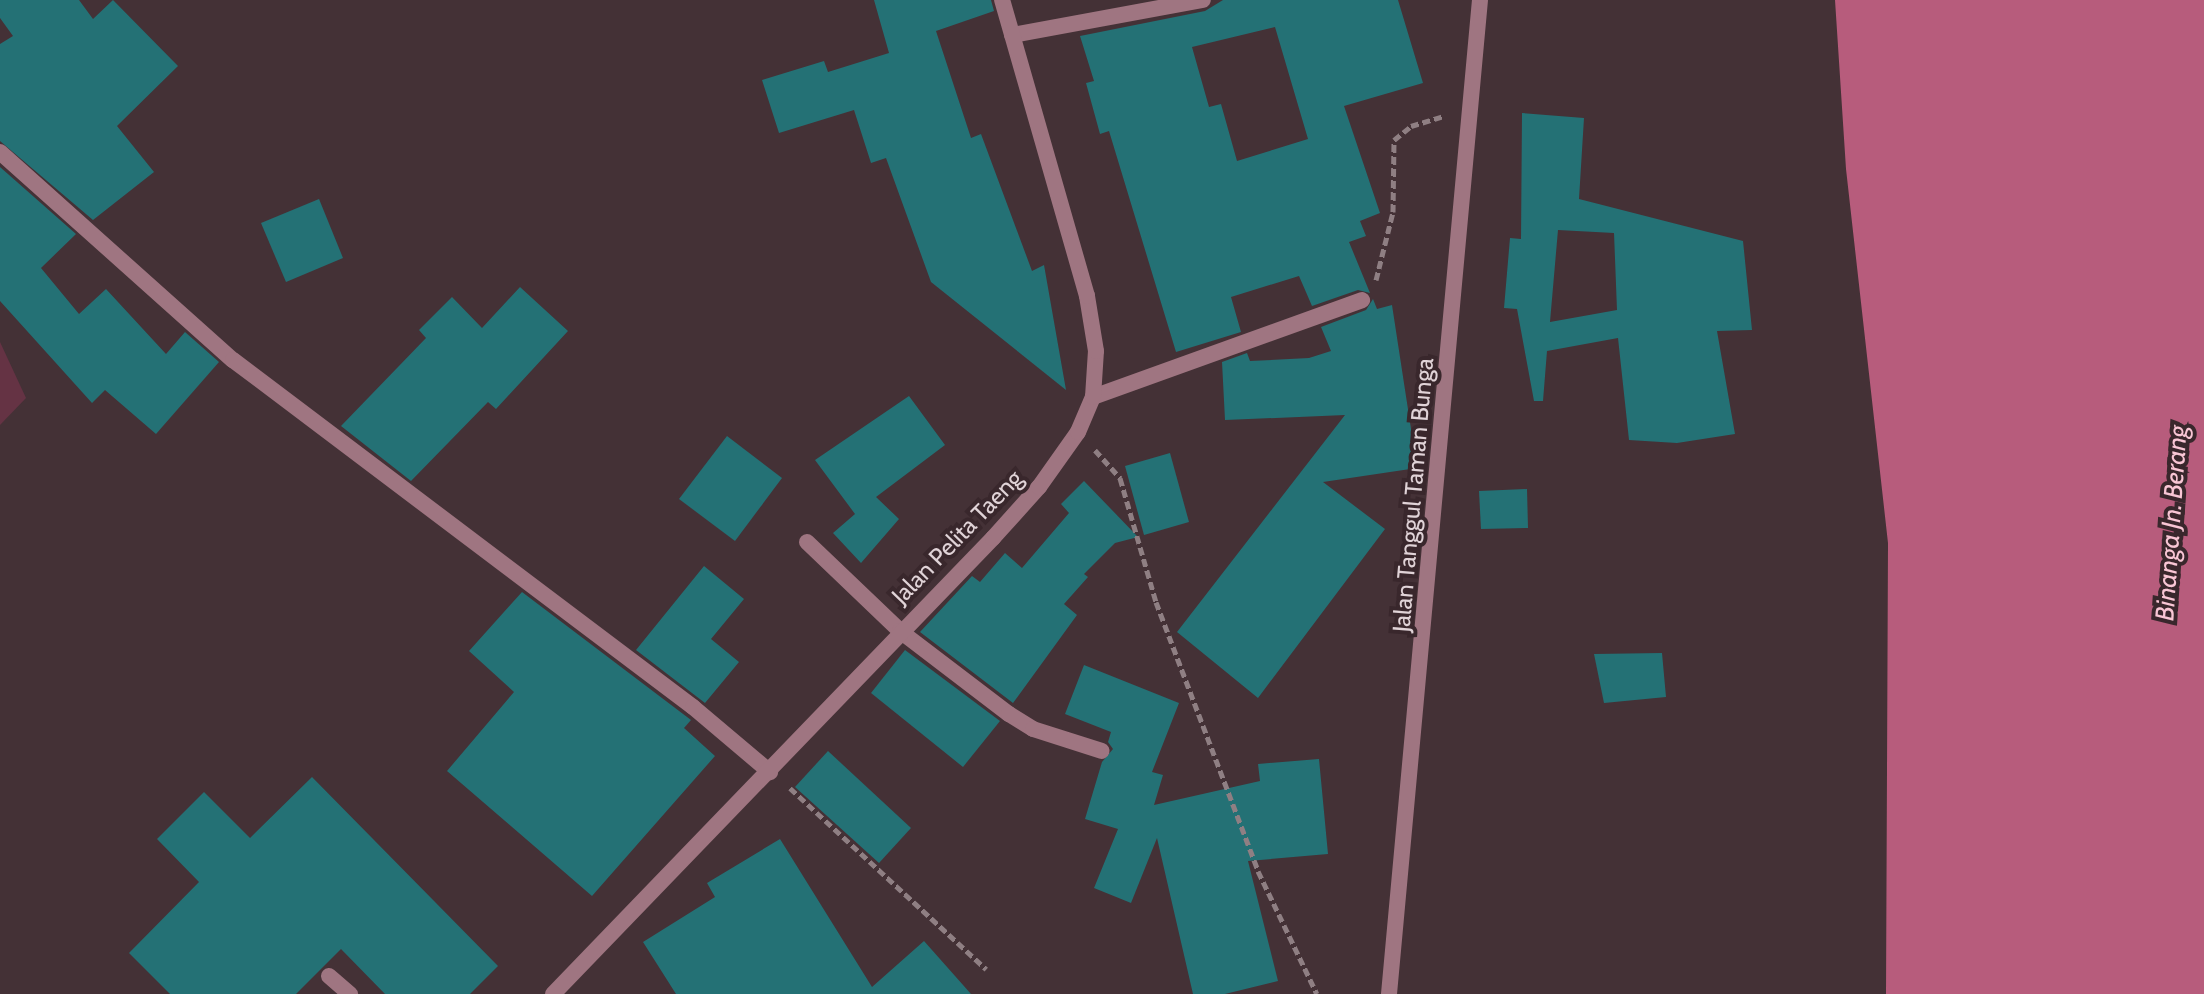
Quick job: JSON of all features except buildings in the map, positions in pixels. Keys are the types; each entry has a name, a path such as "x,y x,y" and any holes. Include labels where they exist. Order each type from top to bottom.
{"street":[{"name":"Jalan Pelita Taeng","path":"553,994 770,772 1039,487 1078,432 1093,397 1096,351 1087,296 1002,0"},
{"path":"1012,35 1203,0"},
{"name":"Jalan Tanggul Taman Bunga","path":"1389,994 1480,0"},
{"path":"0,152 233,360 693,707 770,772"},
{"path":"1093,397 1362,300"},
{"path":"807,542 900,631 1033,729 1102,751"},
{"path":"329,976 350,994"}],"path":[{"path":"1362,300 1374,286 1393,212 1394,140 1411,126 1471,108"},
{"path":"1078,432 1120,478 1156,602 1258,871 1317,994"},
{"path":"770,772 986,969"}],"shaded area":[{"path":"0,342 26,398 0,425"}],"water":[{"name":"Binanga Jn. Berang","path":"1835,0 2204,0 2204,994 1886,994 1888,543 1846,169"}]}
